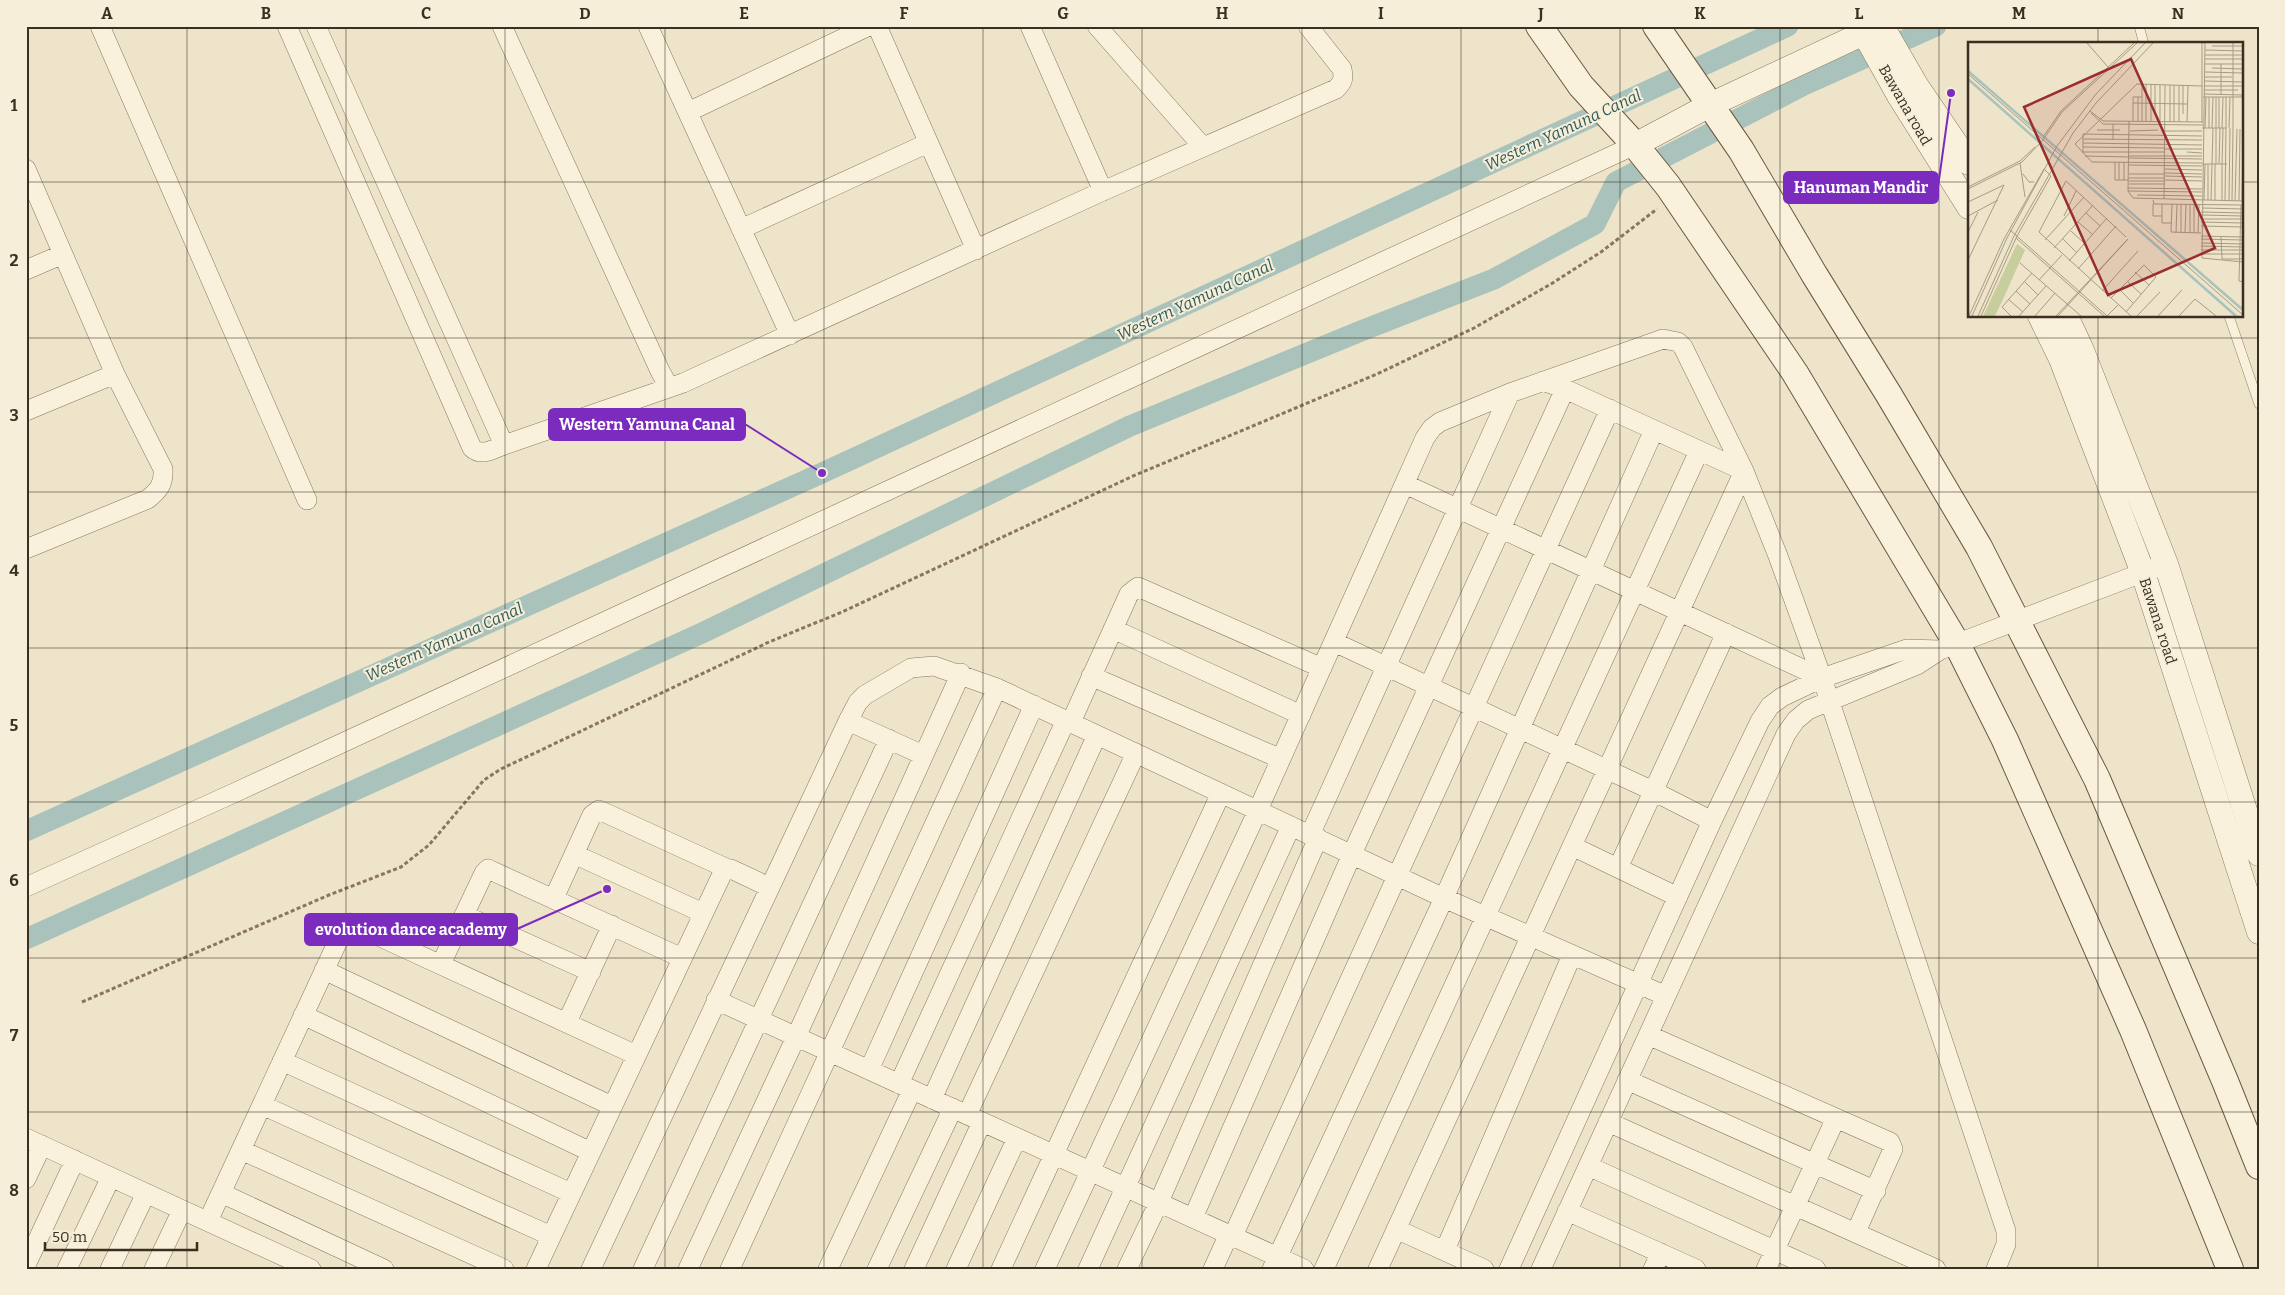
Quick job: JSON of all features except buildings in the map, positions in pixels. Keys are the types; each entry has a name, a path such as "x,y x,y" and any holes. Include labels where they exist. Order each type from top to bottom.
{"main road":[{"path":"1539,26 1581,86 1635,146 1671,190 1795,373 1948,647 2005,740 2133,1030 2230,1269"},
{"path":"1663,34 1741,150 1969,530 2018,621 2097,779 2259,1166"}],"street":[{"path":"100,26 307,500"},
{"path":"287,26 472,448 477,452 483,453 669,387 790,335 1102,191 1336,88 1342,83 1344,77 1342,70 1308,26"},
{"path":"316,26 504,445"},
{"path":"502,26 669,387"},
{"path":"648,26 790,335"},
{"path":"688,112 869,26"},
{"path":"877,26 976,250"},
{"path":"1030,26 1102,191"},
{"path":"1097,26 1203,147"},
{"path":"26,887 252,785 1635,146 1869,28"},
{"name":"Bawana road","path":"1869,28 1911,76 1968,162"},
{"name":"Bawana road","path":"1869,28 1930,149 1968,206"},
{"path":"741,229 928,143"},
{"path":"26,169 115,374 163,469 162,486 148,499 26,549"},
{"path":"26,270 63,254"},
{"name":"Bawana road","path":"2041,318 2061,358 2143,573 2259,932"},
{"name":"Bawana road","path":"2067,318 2081,348 2166,564 2259,854"},
{"path":"1046,1269 1258,810 1404,484 1432,428 1440,422 1543,380 1663,339 1678,342 1683,347 1744,471 1778,556 1830,700 2006,1231 2006,1244 1996,1269"},
{"path":"26,411 115,374"},
{"path":"1543,380 1744,471"},
{"path":"1192,1218 1352,854 1565,389"},
{"path":"1128,1269 1159,1202 1386,666 1510,393"},
{"path":"1213,1269 1231,1235 1397,876 1610,409"},
{"path":"1274,1263 1444,898 1654,430"},
{"path":"1324,1269 1699,450"},
{"path":"1378,1269 1744,471"},
{"path":"1404,484 1822,678"},
{"path":"1541,1269 1786,734 1796,720 1808,710 1917,665 1948,647 2166,564"},
{"path":"828,1269 906,1087 1068,721 1092,676 1129,594 1138,587 1142,588 1322,668"},
{"path":"1113,629 1301,715"},
{"path":"1618,868 1726,633"},
{"path":"1334,642 1607,769 1712,821"},
{"path":"1509,1269 1712,821 1760,721 1770,706 1782,697 1822,678 1908,649 1948,647"},
{"path":"591,1269 769,887 858,702 865,695 911,668 934,666 961,673 997,688 1444,898 1666,996"},
{"path":"688,1269 796,1037 961,673"},
{"path":"1092,676 1281,759"},
{"path":"730,1269 997,688"},
{"path":"869,1070 1034,705"},
{"path":"848,721 923,755"},
{"path":"932,1099 1097,734"},
{"path":"643,1269 757,1019 889,739"},
{"path":"914,1269 968,1115 1136,753"},
{"path":"1000,1269 1220,792"},
{"path":"554,898 592,815 599,810 603,810 769,887"},
{"path":"1088,1269 1290,826"},
{"path":"1572,846 1678,897"},
{"path":"574,854 703,914"},
{"path":"441,964 484,873 488,869 682,958"},
{"path":"536,1269 723,872 728,869"},
{"path":"464,915 591,972"},
{"path":"208,1221 344,928 350,924 441,964 636,1055"},
{"path":"567,1022 612,926"},
{"path":"1445,1250 1572,955"},
{"path":"324,970 612,1106"},
{"path":"716,1000 1231,1235 1274,1263 1304,1269"},
{"path":"303,1015 591,1152"},
{"path":"1648,1035 1893,1145 1876,1191 1856,1232"},
{"path":"282,1061 571,1193"},
{"path":"1627,1080 1876,1191"},
{"path":"262,1105 551,1236"},
{"path":"877,1269 968,1115"},
{"path":"1766,1269 1794,1205 1836,1118"},
{"path":"1608,1122 1936,1269"},
{"path":"956,1269 1017,1138"},
{"path":"26,1179 34,1142 208,1221 275,1261 311,1269"},
{"path":"241,1150 504,1269"},
{"path":"26,1265 75,1160"},
{"path":"1588,1166 1816,1269"},
{"path":"67,1269 111,1177"},
{"path":"110,1269 146,1193"},
{"path":"221,1193 384,1269"},
{"path":"154,1269 182,1210"},
{"path":"1567,1211 1657,1261 1696,1269"},
{"path":"1396,1229 1484,1269"}],"lane":[{"path":"2139,26 2143,42"},
{"path":"2229,318 2259,404"}],"path":[{"path":"82,1002 401,867 429,845 484,780 501,769 769,642 842,612 1134,476 1377,374 1474,328 1551,284 1601,252 1671,190"}],"waterway":[{"name":"Western Yamuna Canal","path":"26,831 822,473 1788,26"},
{"path":"26,939 702,633 1130,426 1361,331 1494,279 1595,224 1616,182 1804,85 1936,26"}],"place":[{"name":"Hanuman Mandir","path":"1951,93"},
{"name":"Western Yamuna Canal","path":"822,473"},
{"name":"evolution dance academy","path":"607,889"}]}
